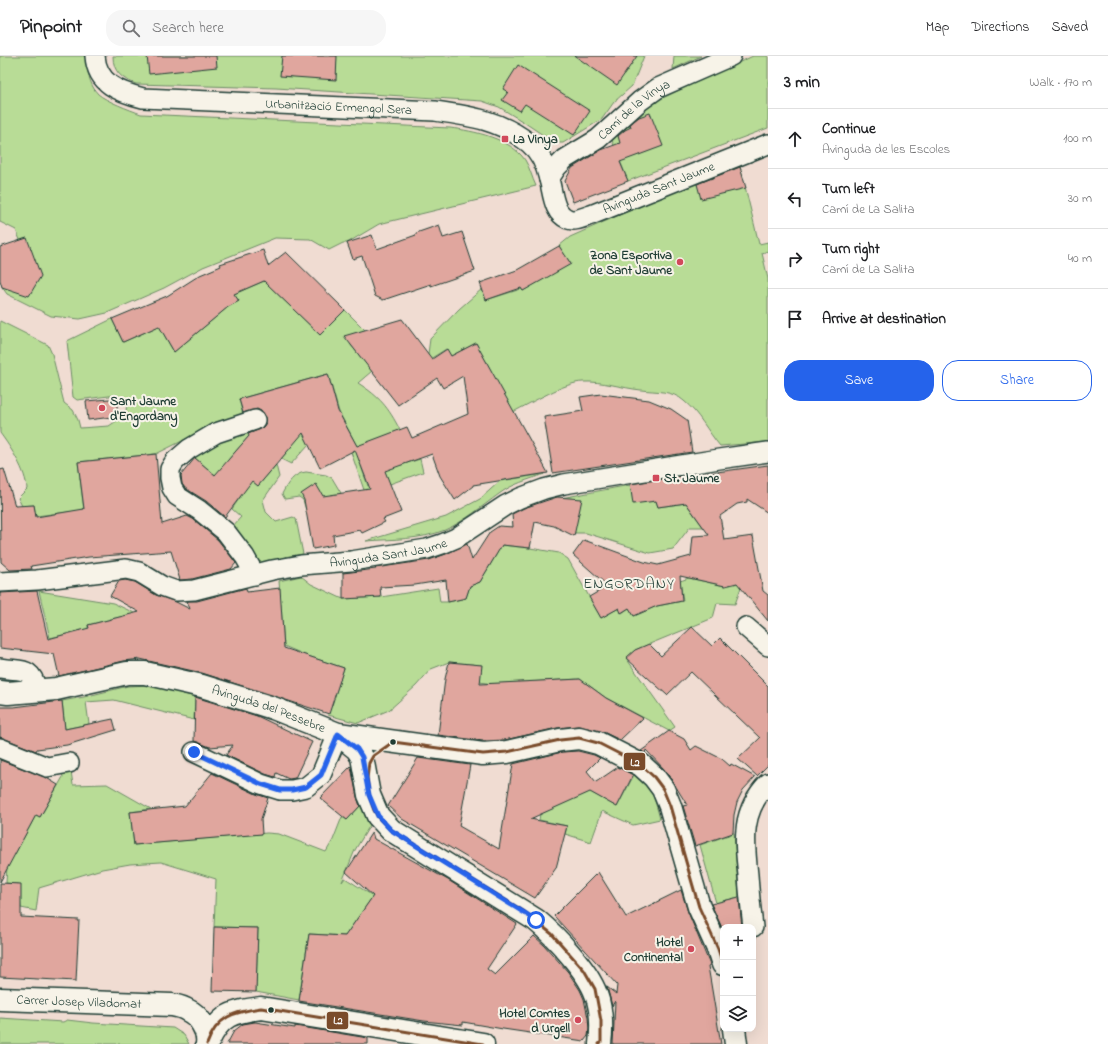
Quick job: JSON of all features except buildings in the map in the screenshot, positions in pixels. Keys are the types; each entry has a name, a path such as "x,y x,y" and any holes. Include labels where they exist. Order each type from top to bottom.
{"main road":[{"name":"Avinguda del Pessebre","path":"0,692 8,693 56,689 127,673 145,673 202,686 266,706 338,734 483,754 507,752 560,740 579,738 598,743 641,765 654,777 663,789 670,806 699,907 720,956"},
{"path":"338,734 357,749 362,757 369,795 378,816 391,830 523,911 552,934 584,970 598,1000 601,1021 600,1043"},
{"path":"366,773 368,764 374,755 393,742"},
{"name":"Carrer Josep Viladomat","path":"0,999 172,1005 188,1010 196,1016 205,1028 207,1043"},
{"path":"207,1043 214,1028 226,1017 241,1010 261,1008 483,1044"},
{"path":"734,1032 736,1044"}],"street":[{"name":"Urbanització Ermengol Sera","path":"95,56 97,67 102,77 113,88 127,94 143,98 435,111 476,117 500,126 529,143 537,151 549,179 555,204"},
{"name":"Camí de la Vinya","path":"549,179 557,167 565,159 598,139 640,100 658,88 731,56"},
{"name":"Avinguda Sant Jaume","path":"555,204 558,210 569,220 577,220 768,144"},
{"path":"254,420 216,433 189,449 175,461 170,470 170,478 172,488 177,496 199,510 226,532 245,557 255,575"},
{"name":"Avinguda Sant Jaume","path":"1,581 37,580 126,569 139,572 162,586 176,591 194,590 272,570 309,564 351,561 427,549 456,538 506,505 550,487 768,452"},
{"path":"746,627 768,646"},
{"path":"0,668 23,670 34,679 37,690"},
{"path":"194,752 261,784 280,790 292,790 306,787 321,775 338,734"},
{"path":"0,748 47,767 69,763"},
{"path":"752,924 744,843 746,825 751,808 758,794 768,783"}],"green space":[{"path":"0,56 85,56 90,81 98,94 112,102 141,114 450,128 470,131 501,141 518,152 527,163 536,186 379,224 347,243 343,243 329,250 310,239 275,238 203,267 164,288 107,313 80,319 51,316 7,294 2,287 27,238 20,240 16,230 0,222"},
{"path":"113,56 644,56 632,86 614,102 602,119 563,143 555,143 499,107 482,101 276,88 136,84 126,80 119,74 113,62"},
{"path":"674,56 701,56 673,69"},
{"path":"753,56 768,56 768,128 628,181 611,138 656,101"},
{"path":"740,166 759,244 768,242 768,251 762,253 768,279 768,442 720,446 694,411 679,397 664,392 597,383 583,382 567,385 513,412 476,343 451,356 446,349 427,361 430,339 459,309 482,289 486,300 521,289 523,291 570,263 559,246 570,237 635,208"},
{"path":"264,281 320,335 345,310 365,330 350,344 372,371 358,383 383,403 400,430 374,460 361,466 368,486 382,463 398,457 401,465 420,459 423,472 365,493 351,452 358,448 339,412 328,374 239,399 243,415 192,436 156,454 78,462 84,510 36,516 34,505 22,506 18,498 27,489 24,475 13,453 0,433 0,321 48,345 52,354 64,403 73,410 80,428 109,426 125,415 127,405 117,395 77,400 73,397 67,341 112,319 123,342 159,326 174,352 228,307 239,301 234,294"},
{"path":"258,426 228,460 258,486 276,465 279,477 263,500 266,512 276,522 293,517 296,519 303,554 284,557 260,565 231,528 241,517 232,509 241,496 195,458 201,451 215,441"},
{"path":"301,430 309,444 291,464 281,459 290,448 280,440"},
{"path":"306,472 326,475 332,478 341,493 306,510 303,500 299,497 285,499 282,494 289,483 298,474"},
{"path":"544,474 520,482 509,488 466,518 445,530 426,536 366,541 446,517 480,499 500,481"},
{"path":"630,485 656,501 658,507 686,503 703,527 690,527 673,549 650,553 586,533 575,533 561,498"},
{"path":"502,545 559,553 568,559 601,618 619,608 622,613 629,608 634,616 657,606 683,601 680,581 689,578 725,586 743,582 735,604 717,603 713,618 635,650 626,658 675,727 669,731 606,698 580,679 492,684 480,682 481,665 449,662 431,669 416,686 389,710 358,723 328,715 344,668 305,655 284,646 279,581 301,576 311,584 343,599 381,597 438,588 440,602 448,602 466,598 470,586 480,582"},
{"path":"39,591 113,603 143,617 141,622 120,617 88,625 88,629 50,638"},
{"path":"152,685 195,697 194,720 114,700 86,702 89,724 65,729 62,701 128,686"},
{"path":"71,771 73,785 107,784 151,809 130,812 134,845 267,833 279,834 326,852 333,840 342,817 347,820 363,803 370,825 355,850 342,882 345,878 373,896 345,936 309,934 299,1000 256,992 258,928 214,927 216,879 161,862 130,864 102,869 39,888 36,911 21,908 19,884 6,883 6,851 15,854 36,815 40,817 63,777 62,773"},
{"path":"635,773 641,778 652,793 660,819 633,825 602,811 591,842 565,834 567,826 539,820 540,814 587,790 617,807"},
{"path":"734,833 739,897 716,903 700,845"},
{"path":"0,1018 63,1022 67,1020 173,1028 184,1035 189,1044 0,1044"}],"transit line":[{"name":"L2","path":"599,1044 601,1042 601,1021 595,989 584,970 552,934 523,911 391,830 379,818 374,810 369,795 367,778 369,763 373,756 393,742 483,754 507,752 560,740 579,738 598,743 641,765 654,777 663,789 670,806 699,907 722,960"},
{"name":"L2","path":"207,1044 211,1035 221,1021 243,1011 261,1008 483,1044"}],"place":[{"name":"La Vinya","path":"505,139"},
{"name":"Zona Esportiva de Sant Jaume","path":"680,262"},
{"name":"Sant Jaume d'Engordany","path":"102,408"},
{"name":"St. Jaume","path":"656,478"},
{"name":"Hotel Continental","path":"691,949"},
{"name":"Hotel Comtes d Urgell","path":"578,1020"}],"district":[{"name":"ENGORDANY","path":"629,584"}],"route":[{"path":"194,752 261,784 280,790 292,790 306,787 321,775 338,734 357,749 362,757 369,795 378,816 391,830 536,920"}]}
